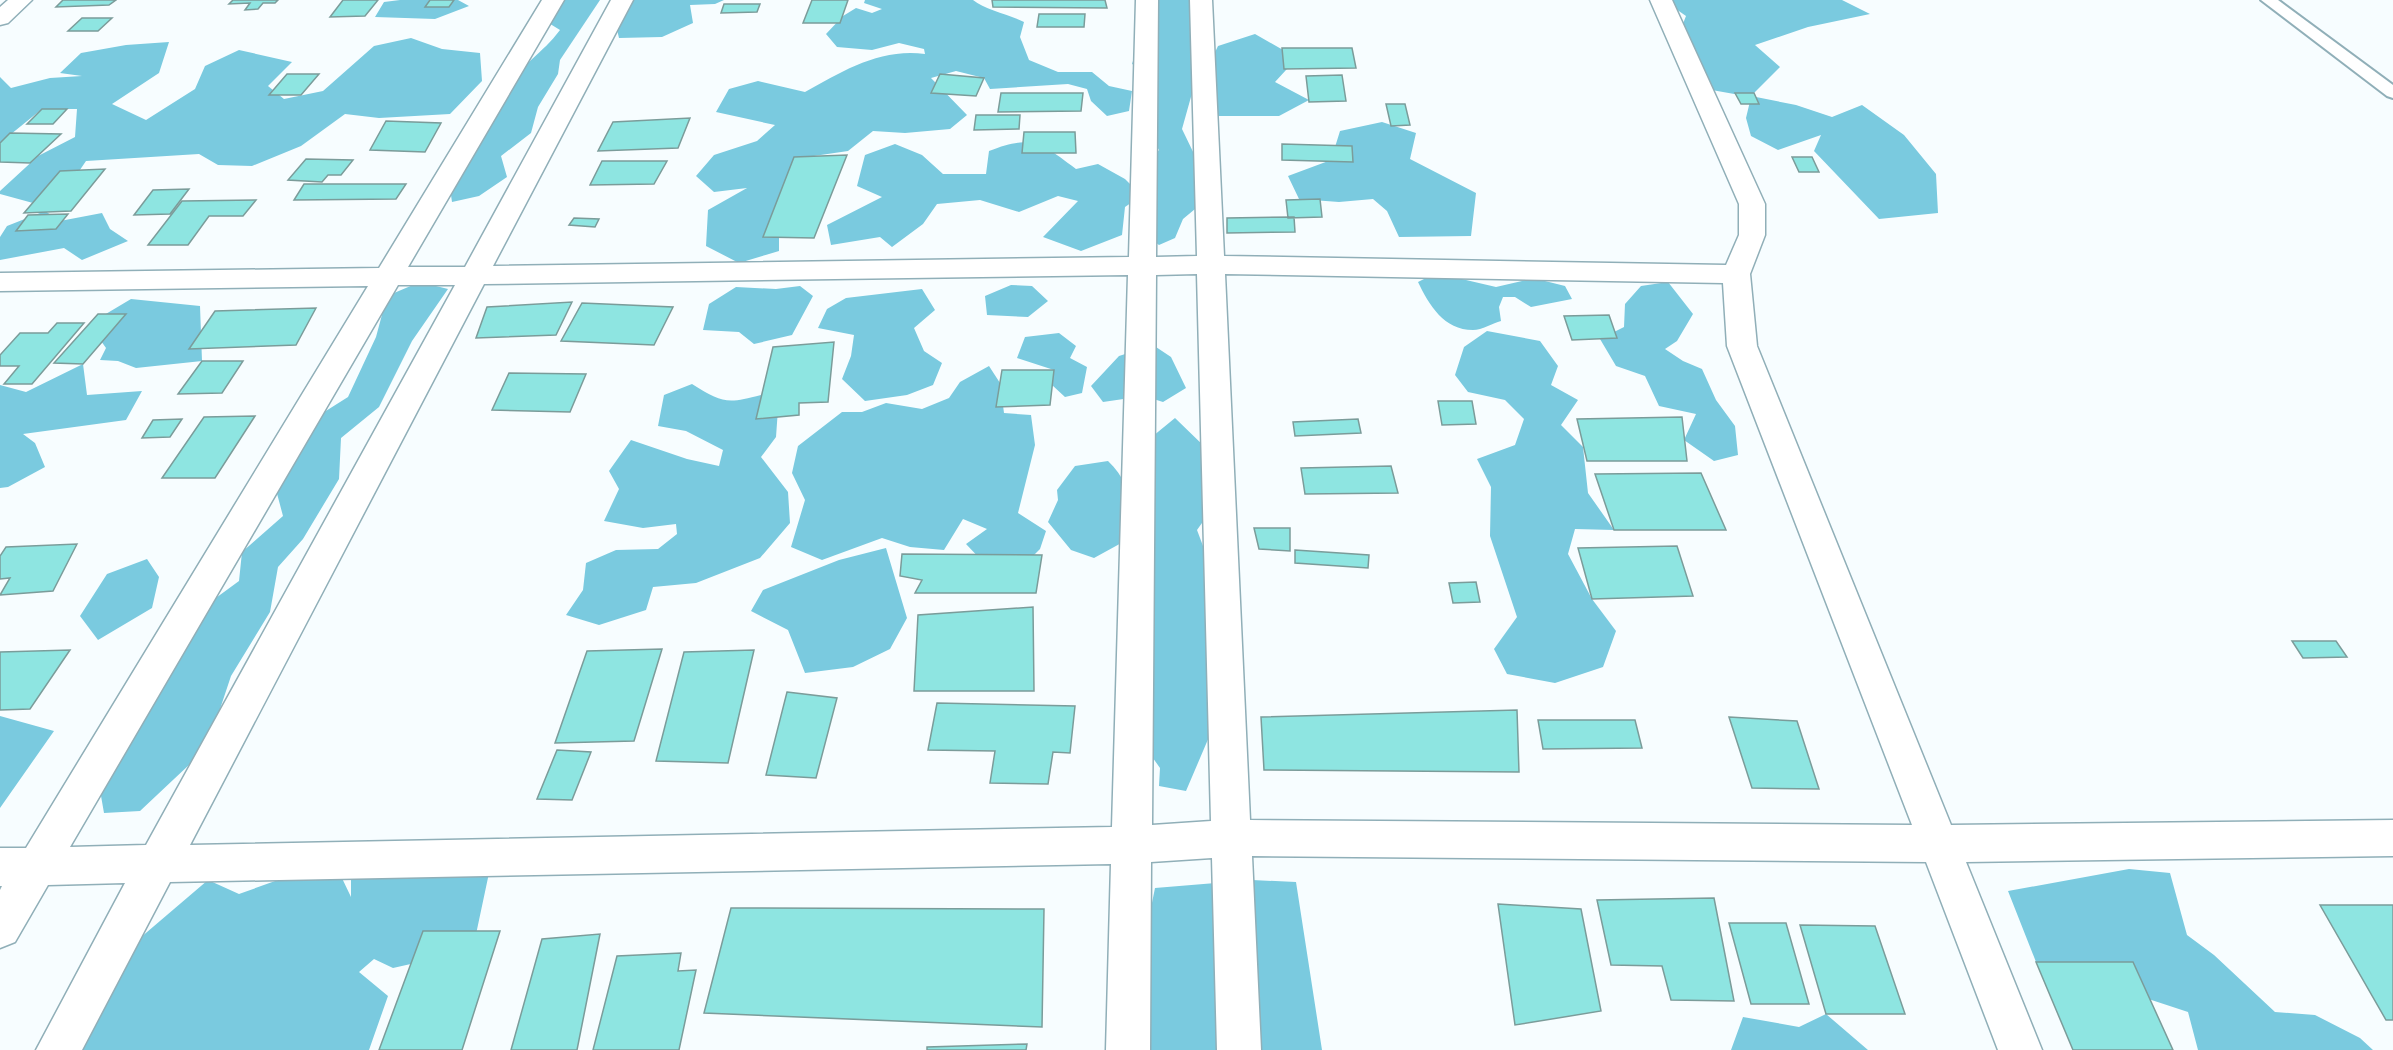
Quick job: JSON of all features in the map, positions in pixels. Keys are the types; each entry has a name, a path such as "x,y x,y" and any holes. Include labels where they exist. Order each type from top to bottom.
{"street":[{"path":"0,18 21,0"},
{"path":"0,928 18,867 389,275 553,0"},
{"path":"58,1050 622,0"},
{"path":"1128,1050 1147,0"},
{"path":"1201,0 1239,1050"},
{"path":"1661,0 1752,204 1752,236 1736,274 1742,346 2020,1050"},
{"path":"0,282 389,275 1142,268 1210,265 1736,274"},
{"path":"18,867 1131,845 1232,838 1938,844 2393,838"}],"lane":[{"path":"2268,0 2393,93"}],"shaded area":[{"path":"458,0 469,6 435,19 375,17 384,2"},
{"path":"559,0 600,0 560,60 558,74 538,107 531,133 501,156 507,177 479,196 452,202 450,188 482,120 500,112 509,86 516,76 560,30 547,22"},
{"path":"629,0 724,0 715,4 690,5 693,23 662,37 619,38 614,17"},
{"path":"865,0 973,0 984,7 1024,22 1020,37 1029,60 1058,72 1092,72 1109,86 1132,91 1129,111 1107,116 1091,101 1087,89 1068,84 990,89 984,78 956,71 931,78 967,115 950,129 905,133 873,131 848,151 807,157 779,213 779,251 739,263 706,246 708,210 747,188 714,192 696,176 714,155 757,141 775,125 716,112 729,89 758,81 805,92 848,69 877,58 893,54 925,54 924,49 899,43 872,50 837,47 826,34 843,16 856,8 872,13 882,9 864,3"},
{"path":"1139,0 1198,0 1196,79 1182,129 1196,158 1201,204 1183,219 1175,238 1159,245 1139,230 1141,196 1125,207 1122,235 1081,251 1043,237 1078,201 1058,196 1019,212 980,200 937,204 923,224 892,247 880,237 831,245 827,225 882,197 857,186 865,155 895,144 922,155 943,174 986,174 989,151 1016,143 1036,144 1054,153 1076,169 1098,164 1125,179 1141,195 1143,168 1159,150 1145,127 1155,74 1132,64 1142,33"},
{"path":"1663,0 1842,0 1870,14 1808,27 1755,45 1780,67 1751,96 1796,105 1832,117 1862,105 1904,135 1936,174 1938,213 1879,219 1814,151 1821,135 1778,150 1751,136 1746,118 1751,97 1695,87 1675,44 1686,16"},
{"path":"1255,34 1297,58 1275,82 1309,100 1279,116 1205,116 1204,75 1218,46"},
{"path":"411,38 442,49 480,53 482,81 450,114 379,118 345,114 301,146 252,166 218,165 199,154 86,161 67,189 33,203 0,194 0,191 38,156 75,137 77,109 42,109 0,143 0,77 11,88 50,78 82,76 60,73 81,53 126,45 169,42 159,73 112,104 146,120 195,89 205,66 239,50 292,62 268,86 284,99 323,91 374,46"},
{"path":"1382,122 1416,133 1410,159 1476,193 1471,236 1399,237 1387,211 1373,199 1339,202 1299,199 1288,176 1331,160 1340,131"},
{"path":"45,211 60,221 102,213 110,229 128,241 82,260 64,248 0,260 0,237 7,226"},
{"path":"1436,273 1496,287 1522,281 1545,281 1565,286 1572,299 1531,307 1515,297 1503,297 1499,307 1501,321 1476,330 1463,329 1454,326 1439,315 1418,282"},
{"path":"420,282 448,289 412,341 379,407 341,438 339,479 303,539 278,567 270,612 231,676 207,748 140,811 104,813 97,773 194,614 239,581 242,552 283,516 275,486 302,426 348,397 376,337 387,296"},
{"path":"1668,282 1693,314 1677,341 1665,349 1683,361 1702,369 1716,400 1735,426 1738,455 1714,461 1684,440 1696,414 1659,406 1645,376 1616,366 1600,339 1624,327 1625,304 1641,286"},
{"path":"1011,285 1032,286 1048,301 1028,317 987,315 985,296"},
{"path":"800,286 813,296 792,335 754,344 739,332 703,330 709,304 736,287 776,289"},
{"path":"922,289 935,310 914,328 924,351 942,363 933,385 907,395 865,401 842,379 851,356 854,335 818,328 827,309 846,298"},
{"path":"131,299 200,306 202,361 136,368 118,361 100,360 106,348 89,324"},
{"path":"1487,331 1540,341 1558,366 1551,385 1578,400 1561,425 1583,447 1588,493 1614,530 1575,529 1568,554 1592,599 1616,631 1603,667 1555,683 1507,674 1494,649 1517,617 1490,536 1491,487 1477,459 1515,445 1524,419 1505,400 1468,392 1455,375 1464,347"},
{"path":"1059,333 1076,346 1070,358 1087,367 1082,393 1065,397 1052,385 1054,370 1017,358 1025,337"},
{"path":"1153,345 1171,357 1186,388 1163,402 1144,396 1103,402 1091,386 1119,356"},
{"path":"83,364 87,395 142,391 126,420 23,434 35,443 45,467 8,487 0,488 0,385 26,392"},
{"path":"989,366 1000,383 1004,413 1031,415 1035,445 1018,513 1046,531 1040,549 1020,569 985,564 966,544 987,529 963,519 944,550 910,547 882,538 822,560 791,547 805,500 792,473 798,446 842,412 862,412 886,403 922,409 949,398 960,382"},
{"path":"692,384 725,400 740,400 761,395 778,409 776,437 761,457 788,492 790,523 760,558 696,583 653,587 646,610 599,625 566,615 583,590 586,563 616,550 658,549 677,534 676,524 643,528 604,521 619,489 609,471 631,440 687,459 719,466 723,450 686,431 658,426 664,395"},
{"path":"1175,418 1207,449 1219,499 1197,530 1215,578 1209,737 1186,791 1159,786 1160,768 1143,744 1153,436"},
{"path":"1108,461 1122,479 1126,489 1129,508 1127,529 1125,541 1094,558 1071,550 1048,522 1058,500 1057,490 1075,466"},
{"path":"886,548 907,618 890,649 853,667 805,673 788,630 751,611 763,590 839,560"},
{"path":"147,559 159,577 152,608 98,640 80,616 107,574"},
{"path":"0,716 54,731 0,808"},
{"path":"2129,869 2170,873 2187,935 2214,955 2275,1012 2315,1015 2360,1038 2373,1050 2198,1050 2188,1012 2036,962 2008,891"},
{"path":"489,873 475,939 424,961 393,968 374,959 359,972 388,996 369,1050 75,1050 133,944 208,880 239,894 292,875 340,874 351,897 351,876"},
{"path":"1252,880 1296,882 1322,1050 1145,1050 1141,957 1155,888"},
{"path":"1826,1014 1868,1050 1731,1050 1743,1017 1799,1027"}],"building":[{"path":"63,0 116,0 109,5 56,7"},
{"path":"233,0 278,0 275,3 263,3 258,9 245,10 250,3 229,4"},
{"path":"343,0 378,0 365,16 330,17"},
{"path":"430,0 454,0 449,7 425,7"},
{"path":"812,0 848,0 840,23 803,23"},
{"path":"992,0 1105,0 1107,8 993,7"},
{"path":"724,4 760,4 757,12 721,13"},
{"path":"1039,14 1085,14 1084,27 1037,27"},
{"path":"82,18 112,18 98,31 68,31"},
{"path":"1282,48 1352,48 1356,68 1284,69"},
{"path":"287,74 319,74 301,95 269,95"},
{"path":"940,74 984,78 976,96 931,93"},
{"path":"1342,75 1346,101 1309,102 1306,76"},
{"path":"1001,93 1083,93 1081,111 998,112"},
{"path":"1735,93 1754,93 1759,104 1741,104"},
{"path":"1386,104 1405,104 1410,125 1391,126"},
{"path":"42,109 67,109 53,124 27,124"},
{"path":"976,115 1020,115 1019,129 974,130"},
{"path":"690,118 678,148 598,151 613,122"},
{"path":"386,121 441,123 425,152 370,150"},
{"path":"1024,132 1075,132 1076,153 1022,153"},
{"path":"10,133 61,134 30,163 0,162 0,143"},
{"path":"1282,144 1352,146 1353,162 1282,160"},
{"path":"847,155 814,238 763,237 794,157"},
{"path":"1792,157 1812,157 1819,172 1799,172"},
{"path":"306,159 353,160 341,175 328,175 322,182 288,180"},
{"path":"602,161 667,161 654,184 590,185"},
{"path":"105,169 71,211 24,213 60,171"},
{"path":"304,184 406,184 396,199 294,200"},
{"path":"189,189 170,214 134,215 153,190"},
{"path":"1320,199 1322,217 1288,218 1286,200"},
{"path":"256,200 243,216 209,216 188,245 148,245 182,201"},
{"path":"68,214 56,229 16,231 28,215"},
{"path":"1294,217 1295,232 1227,233 1227,218"},
{"path":"574,218 599,219 595,227 569,225"},
{"path":"572,302 556,335 476,338 487,307"},
{"path":"582,303 673,307 654,345 561,341"},
{"path":"316,308 296,345 189,349 215,311"},
{"path":"98,314 126,314 83,364 54,363"},
{"path":"1609,315 1617,338 1572,340 1564,316"},
{"path":"57,323 84,323 32,384 4,384 19,366 0,366 0,355 20,333 48,333"},
{"path":"834,342 828,402 799,403 799,415 756,419 773,347"},
{"path":"202,361 243,361 222,393 178,394"},
{"path":"1002,370 1054,370 1050,405 996,407"},
{"path":"509,373 586,374 570,412 492,410"},
{"path":"1438,401 1472,401 1476,424 1442,425"},
{"path":"255,416 215,478 162,478 204,417"},
{"path":"1682,417 1687,461 1587,461 1577,419"},
{"path":"182,419 170,437 142,438 153,420"},
{"path":"1358,419 1361,433 1295,436 1293,422"},
{"path":"1391,466 1398,493 1305,494 1301,468"},
{"path":"1701,473 1726,530 1614,530 1595,474"},
{"path":"1254,528 1290,528 1290,551 1259,549"},
{"path":"77,544 53,591 0,595 10,578 0,579 0,556 6,547"},
{"path":"1677,546 1693,596 1592,599 1578,548"},
{"path":"1295,550 1369,555 1368,568 1295,563"},
{"path":"902,554 1042,555 1036,593 915,593 922,580 900,576"},
{"path":"1476,582 1480,602 1453,603 1449,583"},
{"path":"1033,607 1034,691 914,691 918,615"},
{"path":"2292,641 2336,641 2347,657 2303,658"},
{"path":"662,649 634,741 555,743 587,651"},
{"path":"70,650 30,709 0,710 0,652"},
{"path":"754,650 728,763 656,761 684,652"},
{"path":"787,692 837,698 816,778 766,775"},
{"path":"937,703 1075,706 1070,753 1053,752 1048,784 990,783 995,751 928,750"},
{"path":"1517,710 1519,772 1264,770 1261,717"},
{"path":"1729,717 1797,721 1819,789 1752,788"},
{"path":"1538,720 1635,720 1642,748 1543,749"},
{"path":"557,750 591,752 572,800 537,799"},
{"path":"1714,898 1734,1001 1671,1000 1662,966 1611,965 1597,900"},
{"path":"1498,904 1581,909 1601,1011 1515,1025"},
{"path":"2320,905 2393,905 2393,1020 2386,1020"},
{"path":"731,908 1044,909 1042,1027 704,1013"},
{"path":"1729,923 1786,923 1809,1004 1751,1004"},
{"path":"1800,925 1875,926 1905,1014 1826,1014"},
{"path":"423,931 500,931 462,1050 379,1050"},
{"path":"600,934 577,1050 511,1050 542,939"},
{"path":"681,953 678,971 696,970 679,1050 593,1050 617,956"},
{"path":"2036,962 2133,962 2173,1050 2073,1050"},
{"path":"1027,1044 1026,1050 927,1050 927,1047"}]}
